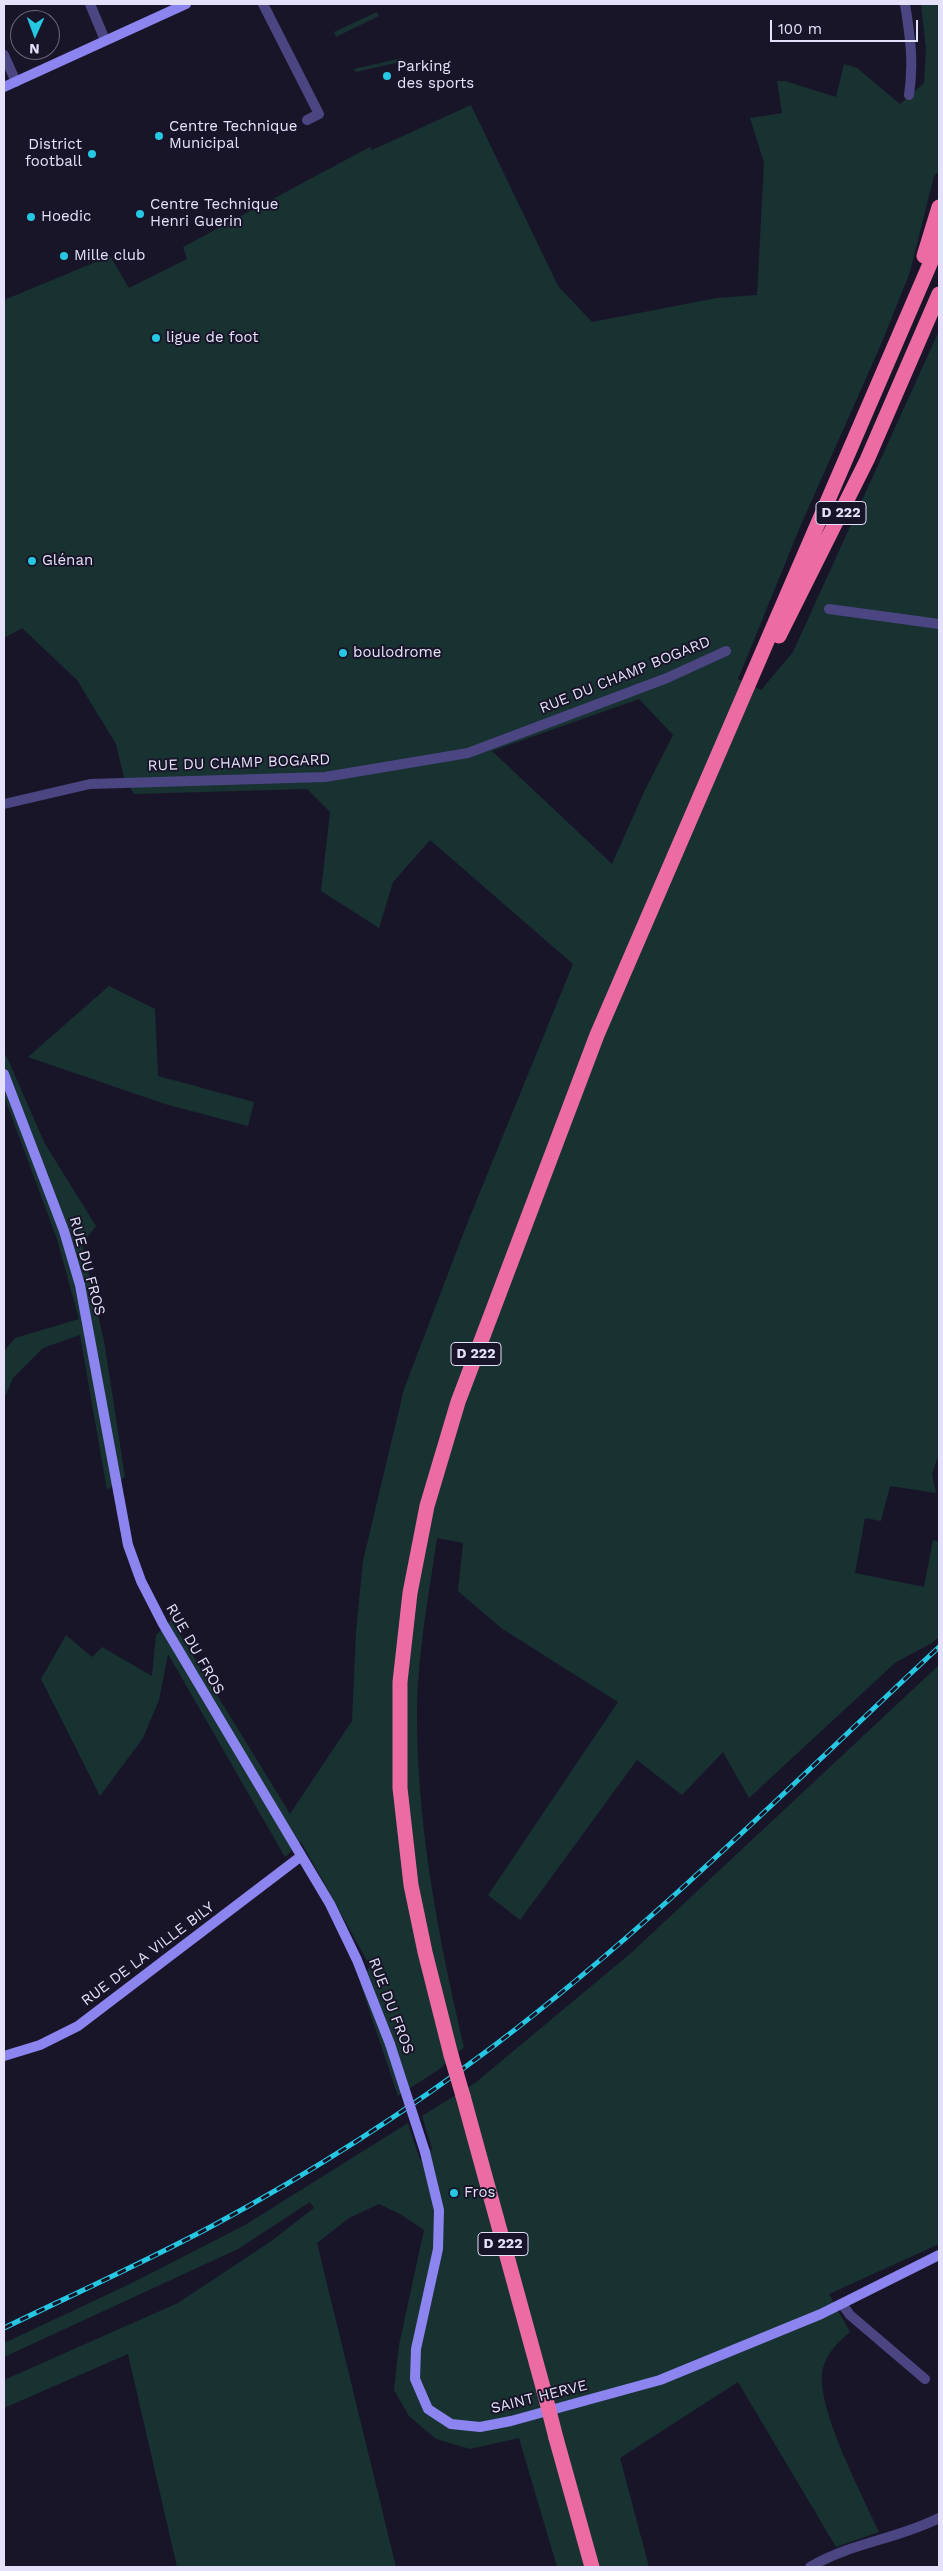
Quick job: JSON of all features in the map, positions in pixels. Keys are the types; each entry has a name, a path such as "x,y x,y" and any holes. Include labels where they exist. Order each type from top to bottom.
{"highway":[{"path":"878,384 932,236 939,207"},
{"name":"D 222","path":"592,2567 451,2055 425,1952 411,1885 400,1788 400,1682 410,1593 427,1506 458,1402 597,1036 747,692 754,668 939,243"},
{"name":"D 222","path":"747,692 764,664 868,460 939,294"},
{"path":"925,329 939,309"}],"street":[{"path":"90,4 105,40"},
{"path":"4,88 186,4"},
{"path":"263,4 319,114 307,120"},
{"path":"905,4 912,50 913,73 909,95"},
{"path":"4,55 16,82"},
{"path":"829,609 939,624"},
{"name":"RUE DU CHAMP BOGARD","path":"4,804 90,784 325,777 468,753 667,678 726,651"},
{"name":"RUE DU FROS","path":"4,1074 64,1231 80,1286 128,1545 141,1581 163,1624 330,1904 358,1960 390,2044 425,2152 439,2210"},
{"name":"RUE DE LA VILLE BILY","path":"4,2056 40,2044 78,2026 300,1856"},
{"name":"SAINT HERVE","path":"439,2210 438,2249 416,2349 415,2380 428,2408 451,2424 480,2427 511,2421 660,2380 821,2314 939,2255"},
{"path":"842,2304 850,2315 925,2379"},
{"path":"810,2567 834,2554 908,2532 939,2518"}],"green space":[{"path":"921,4 939,4 939,171 934,176 910,272 882,342 800,527 738,679 761,690 793,652 939,331 939,1453 932,1474 936,1493 890,1486 881,1521 865,1518 855,1573 924,1587 933,1540 939,1542 939,1637 932,1643 896,1662 749,1798 723,1752 682,1795 637,1760 520,1920 488,1895 618,1702 501,1628 458,1591 463,1543 437,1538 419,1665 417,1707 420,1793 437,1921 464,2047 441,2068 398,2096 360,1983 370,1966 301,1842 285,1857 168,1654 159,1700 143,1738 100,1796 41,1679 66,1635 92,1657 102,1647 152,1676 156,1635 171,1620 290,1814 352,1721 356,1632 363,1561 404,1389 467,1224 573,964 430,840 393,882 379,928 321,891 330,812 307,789 134,794 124,778 116,744 77,680 22,628 4,638 4,300 110,256 129,288 187,259 183,247 370,147 372,150 471,105 558,286 592,322 717,298 757,295 764,163 750,118 782,113 777,81 785,81 836,97 844,64 857,68 900,104 924,83 926,49","holes":["639,699 673,735 645,790 612,864 492,751"]},
{"path":"377,12 379,16 336,37 334,32"},
{"path":"402,58 404,61 356,72 354,69"},
{"path":"109,986 155,1009 158,1076 254,1102 248,1126 165,1104 28,1057"},
{"path":"6,1055 45,1144 96,1226 82,1244 104,1341 125,1477 107,1490 80,1335 43,1348 13,1378 4,1399 4,1351 15,1338 79,1319 57,1239 4,1096 4,1056"},
{"path":"939,1665 939,2244 829,2294 850,2332 830,2352 823,2368 822,2383 825,2403 832,2426 852,2475 879,2532 836,2547 738,2382 620,2458 649,2567 557,2567 519,2438 470,2449 436,2439 409,2416 394,2390 399,2345 424,2230 400,2214 379,2204 349,2218 317,2243 396,2567 177,2567 128,2354 4,2408 4,2380 178,2303 270,2242 314,2208 310,2202 238,2249 4,2357 4,2343 132,2283 245,2225 408,2123 420,2160 432,2149 422,2116 475,2083 631,1953"}],"railway":[{"path":"4,2328 162,2252 251,2205 358,2140 461,2070 553,1999 667,1902 939,1647"}],"place":[{"name":"Parking des sports","path":"387,76"},
{"name":"Centre Technique Municipal","path":"159,136"},
{"name":"District football","path":"92,154"},
{"name":"Centre Technique Henri Guerin","path":"140,214"},
{"name":"Hoedic","path":"31,217"},
{"name":"Mille club","path":"64,256"},
{"name":"ligue de foot","path":"156,338"},
{"name":"Glénan","path":"32,561"},
{"name":"boulodrome","path":"343,653"},
{"name":"Fros","path":"454,2193"}]}
